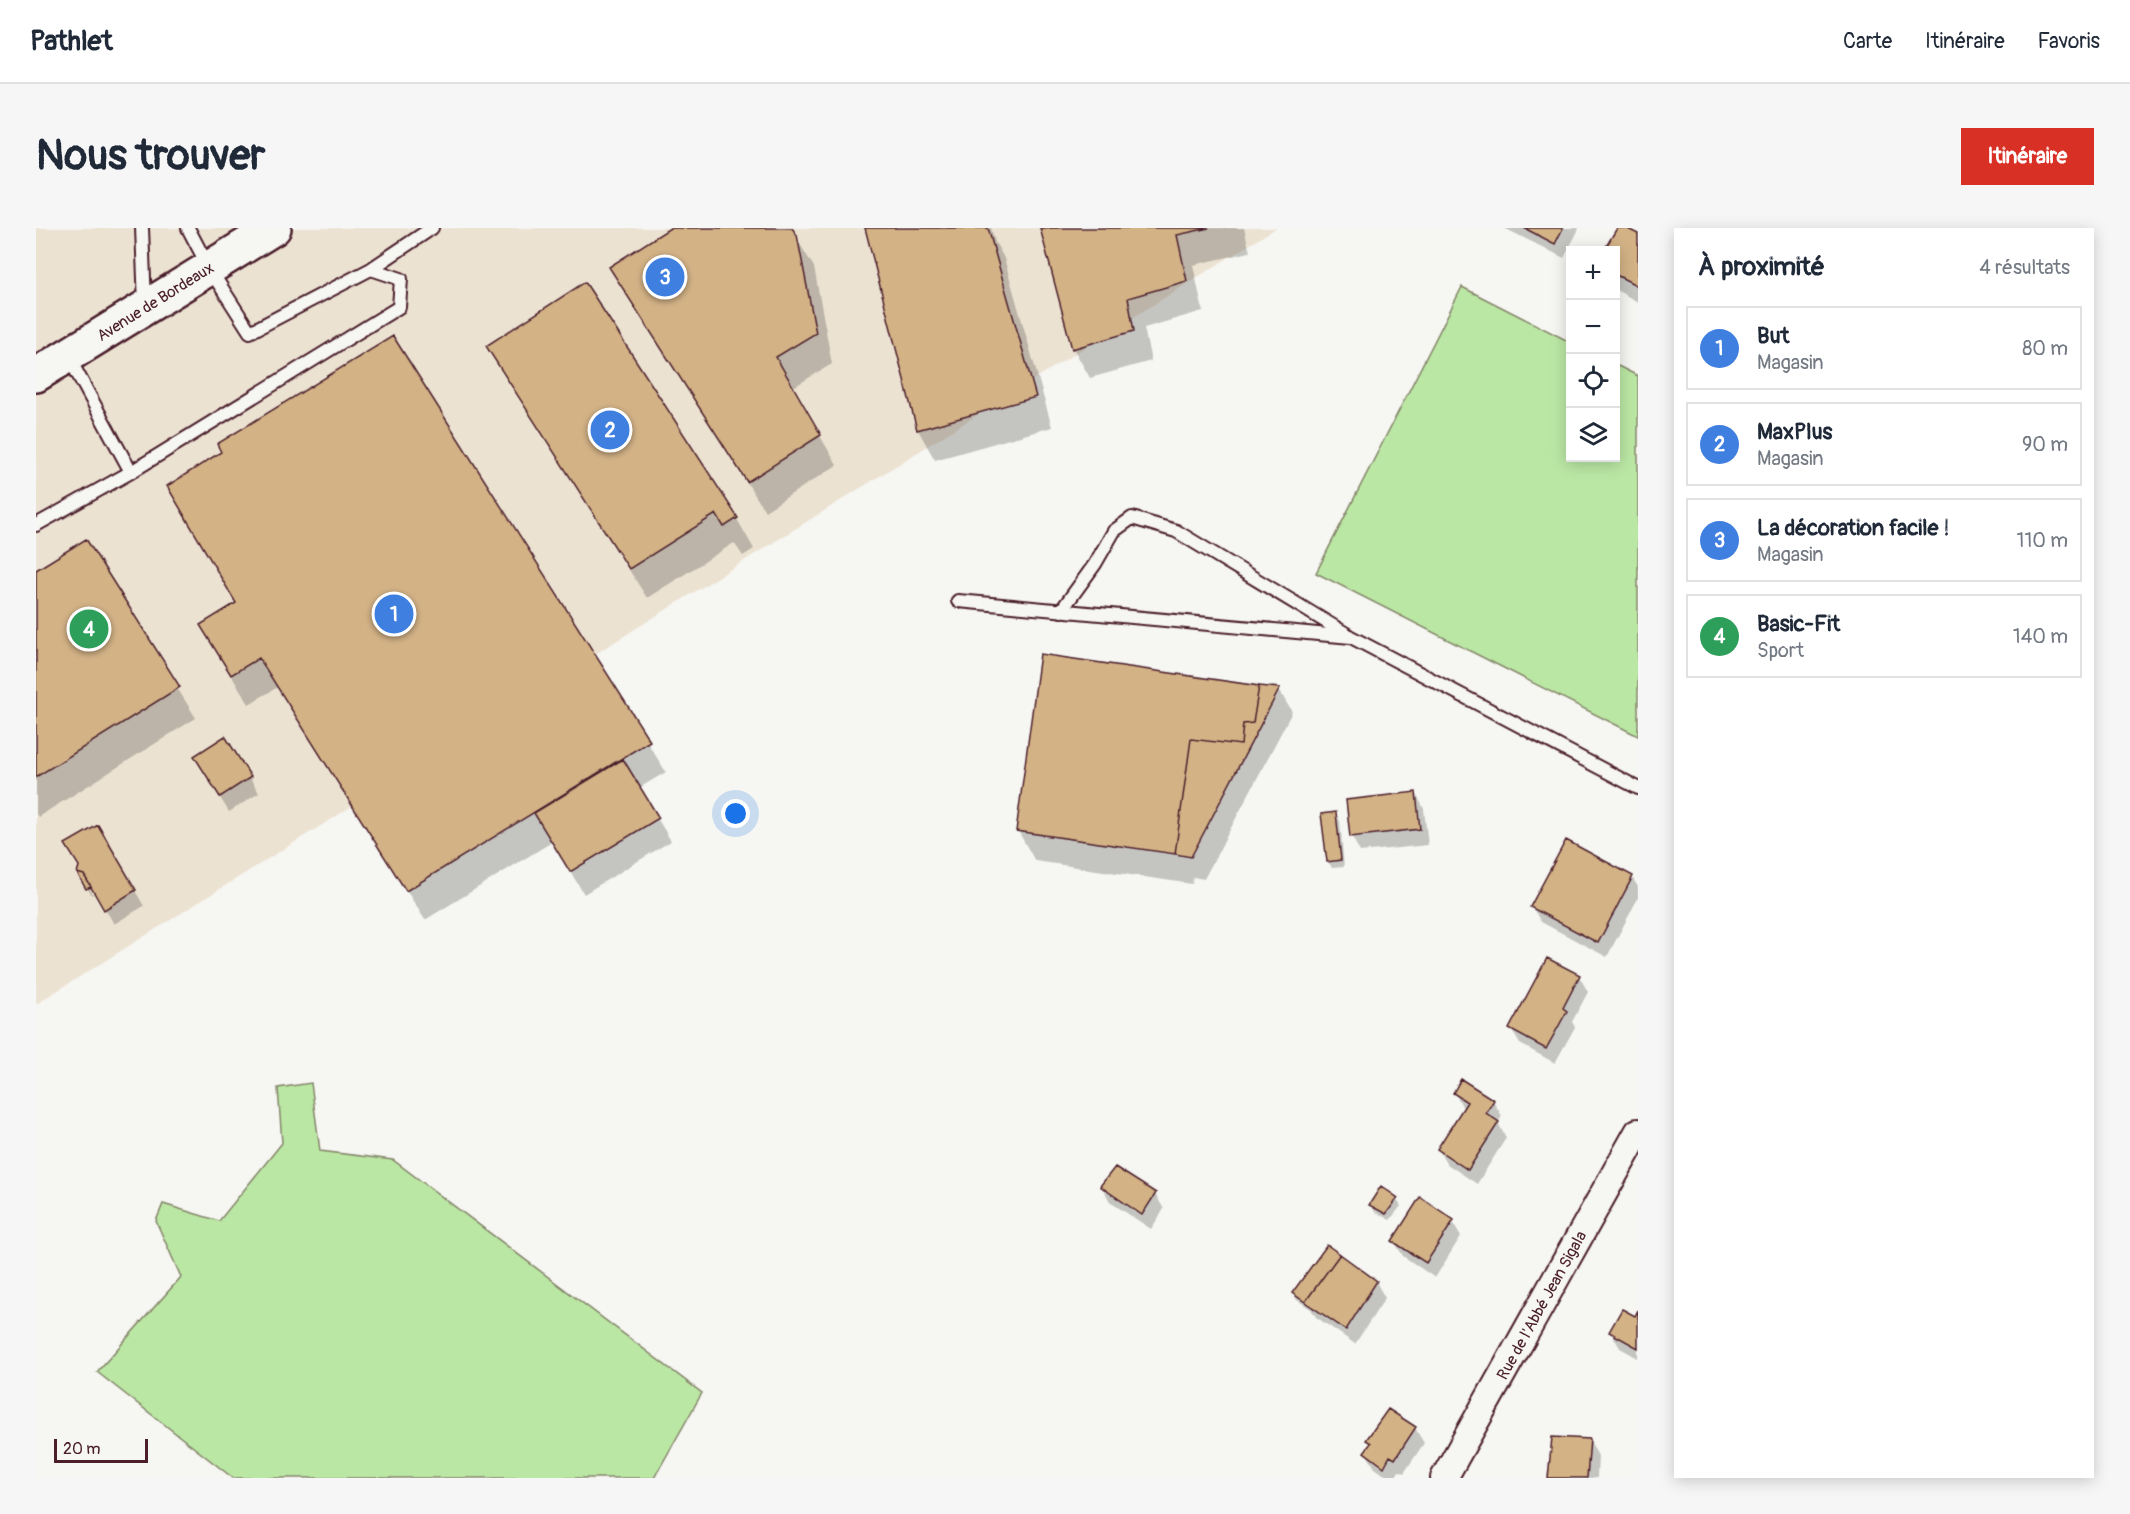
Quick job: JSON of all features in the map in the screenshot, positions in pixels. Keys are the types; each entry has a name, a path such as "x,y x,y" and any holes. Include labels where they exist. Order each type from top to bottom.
{"main road":[{"name":"Avenue de Bordeaux","path":"46,365 145,308 274,228"}],"street":[{"name":"Rue de l'Abbé Jean Sigala","path":"1444,1478 1638,1132"}],"lane":[{"path":"142,228 145,308"},
{"path":"188,228 209,268 250,332 371,269 432,228"},
{"path":"36,525 131,472 399,307 401,279 371,269"},
{"path":"46,365 131,472"},
{"path":"1061,611 1095,564 1114,531 1132,518 1176,531 1351,637 1638,788"},
{"path":"958,601 1351,637"}],"shaded area":[{"path":"36,228 1276,228 36,1004"}],"green space":[{"path":"1462,287 1566,340 1566,462 1620,462 1620,367 1638,376 1638,736 1316,573"},
{"path":"311,1083 320,1151 393,1160 702,1393 654,1478 233,1478 97,1372 181,1277 156,1221 163,1204 219,1221 282,1143 278,1088"}],"building":[{"path":"670,228 792,228 797,235 816,333 776,357 821,435 747,482 609,267"},
{"path":"865,228 988,228 1036,397 917,430"},
{"path":"1040,228 1209,228 1177,235 1187,281 1128,298 1134,331 1072,349"},
{"path":"1524,228 1563,228 1555,244"},
{"path":"1617,228 1626,228 1638,234 1638,286 1620,277 1620,246 1606,246"},
{"path":"585,282 738,518 724,527 716,514 629,569 486,346"},
{"path":"393,336 650,741 406,891 259,658 231,675 200,625 236,603 167,486 221,452 217,444"},
{"path":"86,539 180,687 36,777 36,570"},
{"path":"1040,654 1259,686 1253,723 1243,724 1241,745 1191,739 1175,854 1016,831"},
{"path":"1259,686 1280,688 1191,857 1175,854 1191,739 1241,745 1243,724 1253,723"},
{"path":"225,736 251,777 220,797 194,756"},
{"path":"623,759 659,818 570,872 534,813"},
{"path":"1416,792 1420,829 1350,837 1346,800"},
{"path":"1336,812 1341,860 1327,862 1321,814"},
{"path":"98,825 136,890 104,910 84,875 77,873 79,866 65,844"},
{"path":"1566,840 1633,876 1598,943 1530,907"},
{"path":"77,873 84,875 91,887 86,889"},
{"path":"1547,958 1580,975 1563,1008 1567,1011 1546,1049 1509,1029"},
{"path":"1461,1079 1494,1100 1486,1113 1499,1122 1468,1170 1437,1149 1467,1102 1453,1093"},
{"path":"1115,1167 1156,1193 1142,1215 1100,1186"},
{"path":"1381,1186 1398,1198 1386,1214 1369,1205"},
{"path":"1420,1197 1454,1220 1426,1263 1392,1241"},
{"path":"1327,1245 1340,1254 1305,1302 1292,1293"},
{"path":"1340,1254 1377,1281 1346,1330 1305,1302"},
{"path":"1622,1309 1635,1316 1638,1310 1638,1348 1609,1332"},
{"path":"1388,1409 1416,1427 1395,1459 1390,1456 1384,1467 1364,1452 1371,1443 1366,1440"},
{"path":"1552,1437 1590,1439 1587,1478 1548,1478"}],"place":[{"name":"La décoration facile !","path":"665,277"},
{"name":"MaxPlus","path":"610,430"},
{"name":"But","path":"394,614"},
{"name":"Basic-Fit","path":"89,629"}]}
